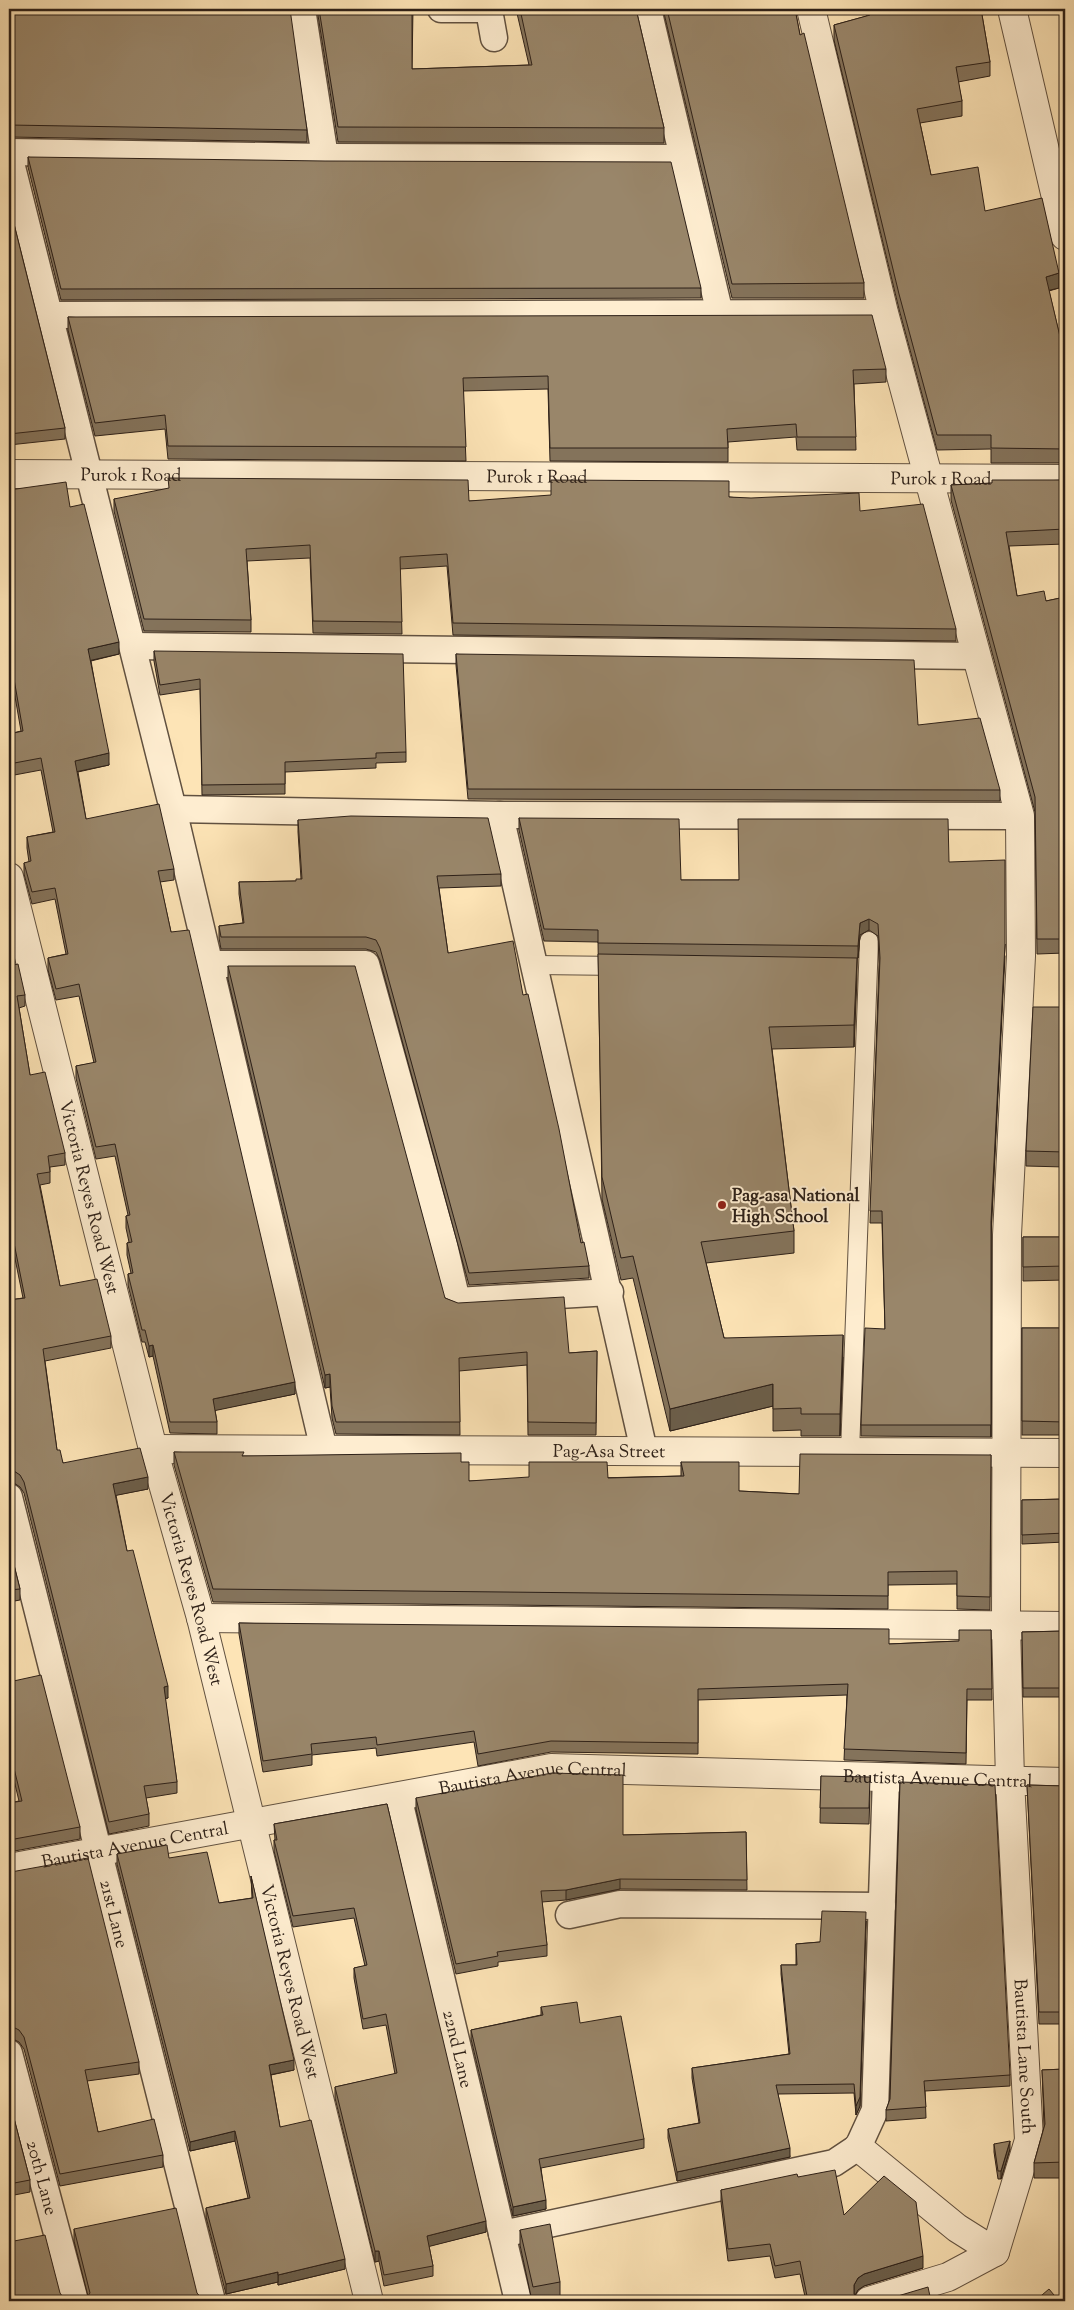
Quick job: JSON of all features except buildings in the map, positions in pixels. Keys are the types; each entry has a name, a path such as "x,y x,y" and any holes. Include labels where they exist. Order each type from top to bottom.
{"street":[{"path":"302,9 325,157"},
{"path":"441,9 489,10 494,38"},
{"path":"648,9 720,314"},
{"name":"Bautista Lane South","path":"811,9 884,313 1020,816 1021,956 1007,1235 1006,1625 1010,1780 1029,2140 995,2252"},
{"path":"1012,9 1065,236"},
{"path":"324,1450 173,809 9,154 682,158"},
{"path":"49,315 884,313"},
{"name":"Purok 1 Road","path":"9,474 89,473 930,480 1065,479"},
{"path":"133,646 977,656"},
{"path":"173,809 500,814 1020,816"},
{"path":"500,814 610,1292 644,1451"},
{"name":"Victoria Reyes Road West","path":"9,877 153,1449 201,1618 369,2301"},
{"path":"210,964 366,964 444,1245 457,1301 610,1292"},
{"name":"Pag-Asa Street","path":"153,1449 1065,1453"},
{"name":"21st Lane","path":"9,1497 97,1852 212,2301"},
{"path":"201,1618 1065,1626"},
{"name":"Bautista Avenue Central","path":"9,1868 551,1768 1065,1782"},
{"path":"502,2234 834,2163 858,2147 868,2131 875,2110 886,1777"},
{"name":"22nd Lane","path":"398,1796 518,2301"},
{"path":"569,1915 620,1904 882,1906"},
{"name":"20th Lane","path":"9,2053 75,2301"},
{"path":"858,2147 957,2228 995,2252 948,2277 869,2301"}],"lane":[{"path":"850,1452 869,941"},
{"path":"535,965 643,966"},
{"path":"849,968 869,969"}],"place":[{"name":"Pag-asa National High School","path":"722,1205"}]}
